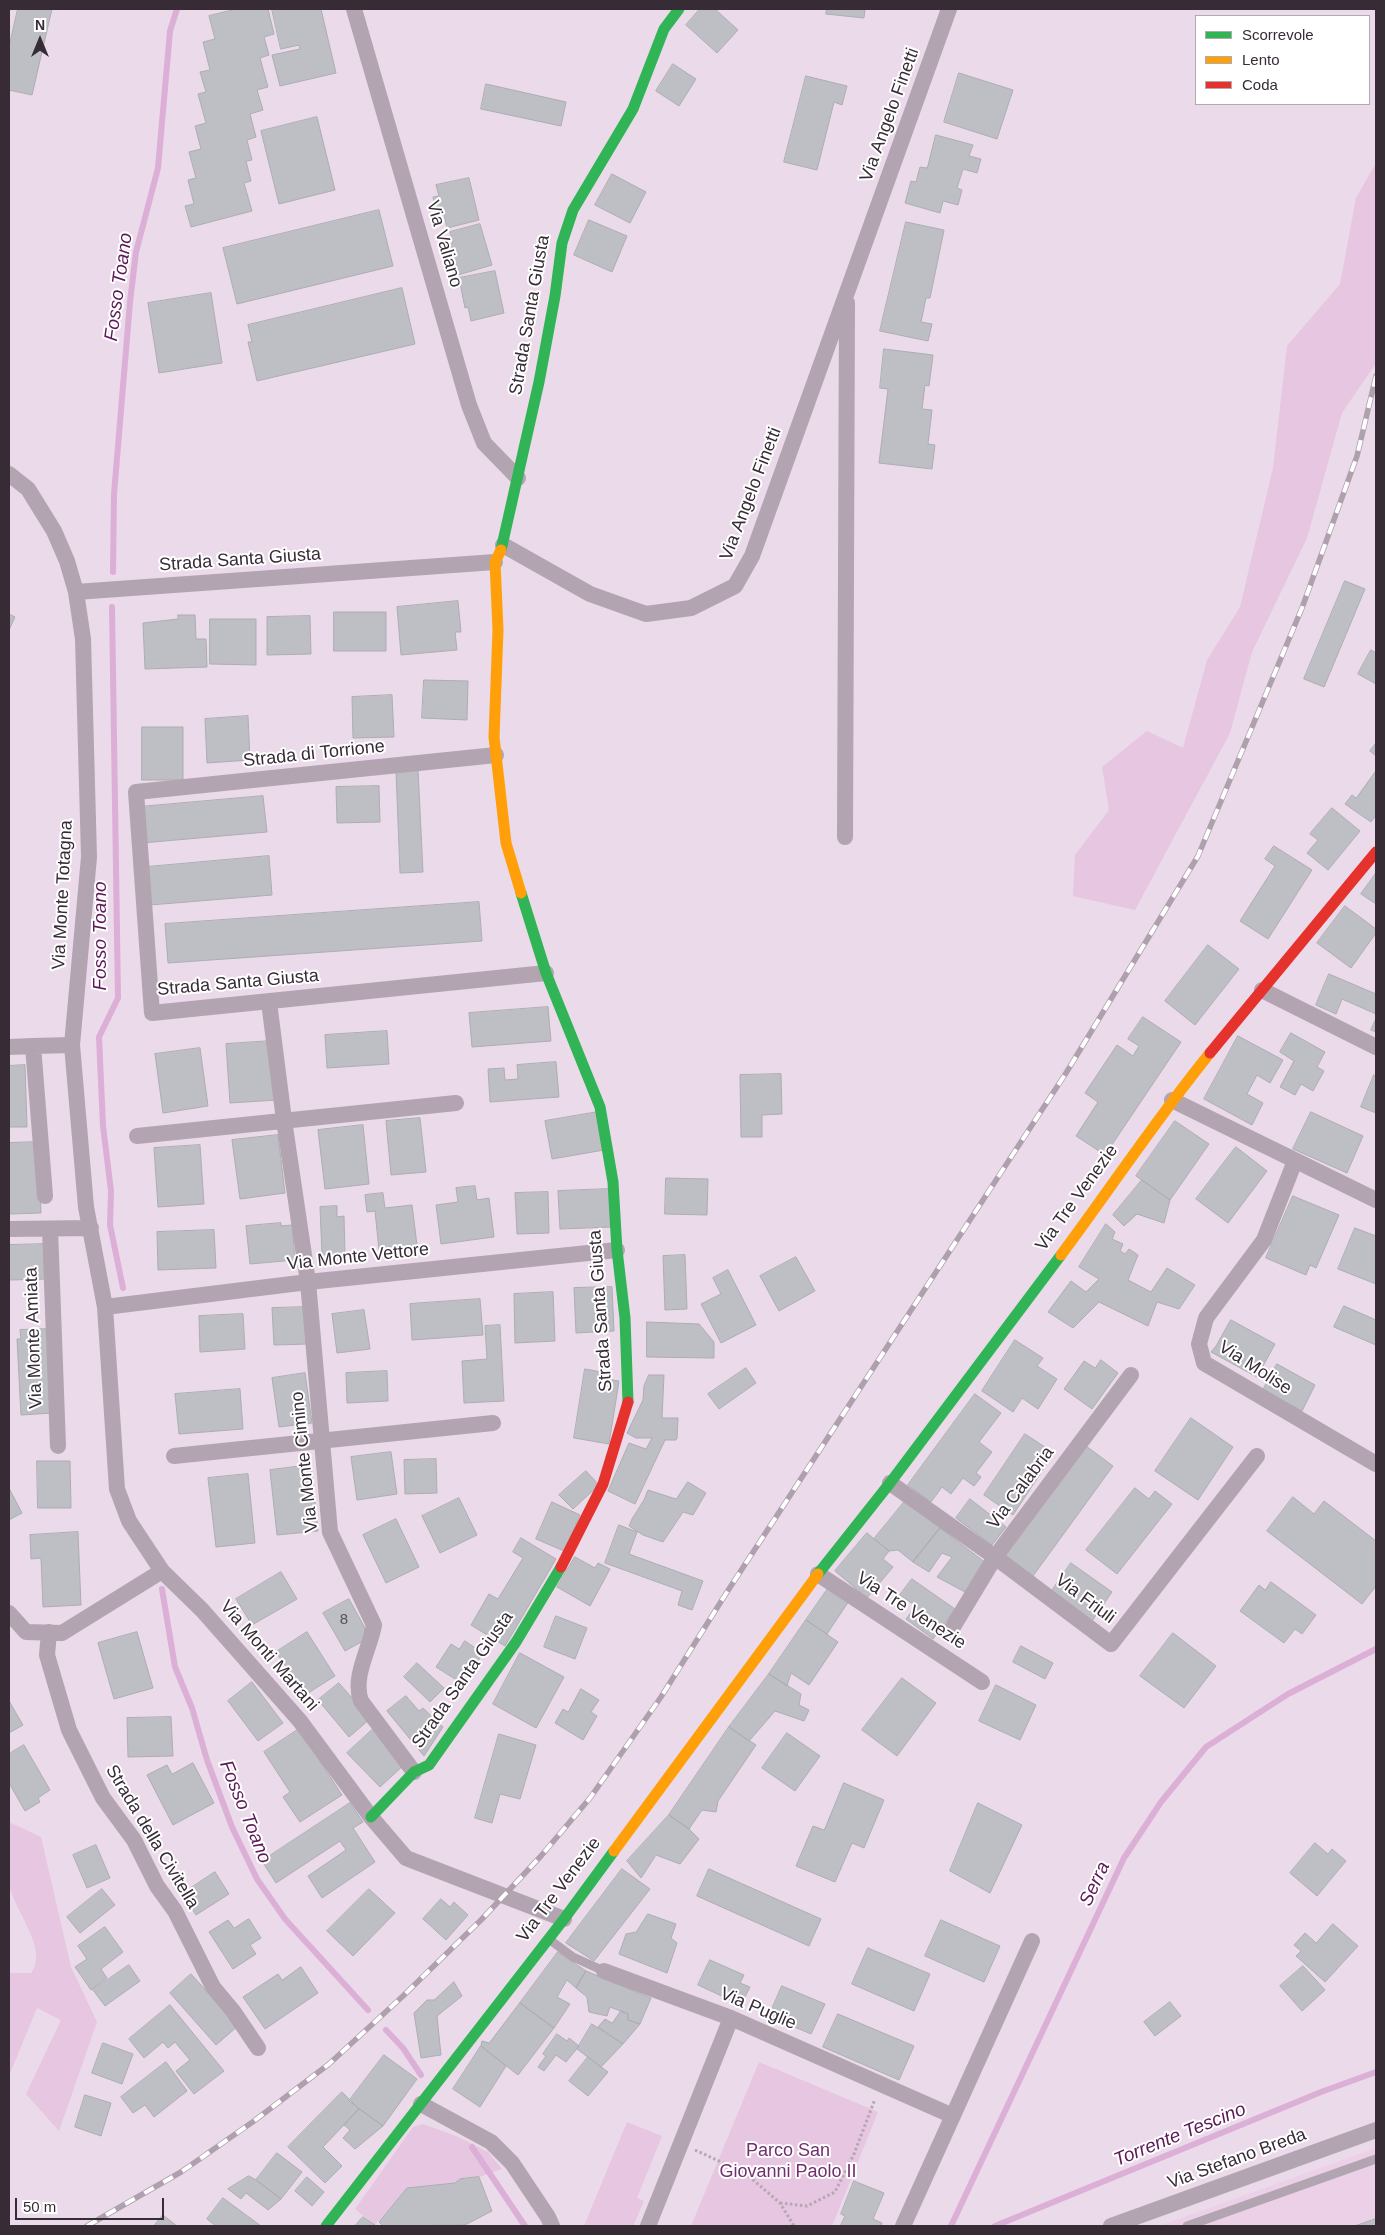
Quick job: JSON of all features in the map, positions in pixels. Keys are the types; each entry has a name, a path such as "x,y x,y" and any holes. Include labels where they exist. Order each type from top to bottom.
{"street":[{"name":"Via Valiano","path":"354,9 469,405 484,443 518,478"},
{"name":"Strada Santa Giusta","path":"371,1817 414,1772 429,1765 516,1642 564,1562 603,1484 628,1406 625,1318 617,1250 613,1182 600,1108 546,973 506,843 494,737 498,630 496,562 503,545 550,325 562,243 573,210 632,109 664,29 679,9"},
{"name":"Via Angelo Finetti","path":"503,545 590,594 646,614 691,608 735,586 752,556 949,9"},
{"name":"Via Angelo Finetti","path":"845,837 848,291"},
{"name":"Via Monte Totagna","path":"9,474 28,489 54,531 67,561 76,592 84,639 89,857 72,1045 86,1207 105,1307"},
{"name":"Strada Santa Giusta","path":"76,592 496,562"},
{"name":"Strada di Torrione","path":"136,792 496,755"},
{"name":"Strada Santa Giusta","path":"136,792 152,1014 546,973"},
{"name":"Via Tre Venezie","path":"326,2226 564,1919 818,1574 890,1482 1111,1188 1172,1100 1376,852"},
{"path":"1262,990 1376,1047"},
{"name":"Via Monte Cimino","path":"269,1002 308,1282 330,1532 374,1625 358,1678 358,1692 361,1701 414,1772"},
{"path":"9,1047 72,1045"},
{"path":"33,1046 45,1196"},
{"path":"1172,1100 1376,1200"},
{"path":"137,1136 456,1102"},
{"name":"Via Molise","path":"1295,1161 1264,1240 1206,1318 1199,1344 1204,1363 1376,1464"},
{"name":"Via Monte Amiata","path":"50,1228 58,1446"},
{"path":"9,1229 90,1228"},
{"name":"Via Monte Vettore","path":"105,1307 308,1282 617,1250"},
{"name":"Via Monti Martani","path":"105,1307 117,1489 129,1521 162,1571 202,1610 300,1721 371,1817 406,1858 564,1919"},
{"name":"Via Calabria","path":"951,1630 995,1557 1131,1375"},
{"path":"174,1456 493,1423"},
{"name":"Via Friuli","path":"890,1482 995,1557 1111,1644 1257,1456"},
{"path":"9,1612 26,1632 62,1633 162,1571"},
{"name":"Via Tre Venezie","path":"818,1574 982,1682"},
{"name":"Strada della Civitella","path":"49,1632 47,1655 69,1730 103,1798 134,1840 157,1886 175,1911 213,1987 233,2011 258,2048"},
{"path":"903,2226 1032,1941"},
{"name":"Via Puglie","path":"604,1971 731,2018 953,2116"},
{"path":"648,2226 731,2018"},
{"path":"421,2104 491,2142 512,2163 552,2226"},
{"name":"Via Stefano Breda","path":"1111,2226 1376,2130"}],"lane":[{"name":"Via Puglie","path":"548,1938 573,1957 604,1971"},
{"path":"1187,2226 1376,2158"}],"path":[{"path":"780,2203 807,2206 835,2192 854,2154 881,2085"},
{"path":"680,2145 745,2173 780,2203 794,2226"}],"shaded area":[{"path":"1376,2148 1376,2226 1159,2226"}],"green space":[{"path":"1376,163 1376,363 1342,413 1307,538 1252,652 1230,733 1135,910 1073,896 1075,855 1109,810 1102,767 1147,731 1183,748 1207,660 1240,607 1273,468 1287,346 1340,284 1356,198"},
{"path":"9,1822 41,1837 71,1967 97,2022 59,2131 26,2094 61,2020 37,2008 9,2076 9,1973 31,1973 36,1964 36,1953 29,1929 9,1884"},
{"name":"Parco San Giovanni Paolo II","path":"759,2062 878,2112 832,2226 691,2226"},
{"path":"627,2122 662,2136 637,2198 644,2201 633,2226 584,2226"},
{"path":"423,2124 456,2136 488,2152 502,2169 479,2177 460,2179 455,2183 407,2189 375,2225 355,2209 413,2127"}],"building":[{"path":"18,9 52,9 32,95 9,90 9,47"},
{"path":"237,9 268,9 274,34 264,37 269,55 260,58 268,87 257,90 263,110 250,114 256,137 247,140 252,160 246,161 251,181 244,183 252,211 191,227 185,206 194,204 188,180 196,178 189,152 201,149 195,126 206,123 198,94 206,92 200,72 210,70 203,42 215,39 209,16"},
{"path":"272,9 321,9 336,73 280,86 272,55 300,49 299,45 281,49"},
{"path":"700,9 715,9 738,30 717,53 686,25"},
{"path":"827,9 865,9 864,18 826,14"},
{"path":"673,64 696,79 679,106 656,91"},
{"path":"959,73 1013,90 997,139 944,122"},
{"path":"806,76 847,86 842,105 834,102 817,170 784,162"},
{"path":"486,84 566,102 561,126 481,109"},
{"path":"317,117 335,190 279,204 261,131"},
{"path":"936,135 973,145 969,156 981,159 977,173 963,169 957,188 962,190 958,205 943,201 940,213 905,203 911,181 916,182 920,167 927,168"},
{"path":"612,174 646,192 630,223 595,205"},
{"path":"469,178 479,220 447,228 444,214 437,216 433,197 439,196 436,185"},
{"path":"379,210 393,266 237,304 223,248"},
{"path":"589,220 627,236 612,272 574,255"},
{"path":"906,222 944,230 930,298 926,298 921,322 932,324 928,341 880,331"},
{"path":"480,224 492,265 458,275 449,244 453,243 450,232"},
{"path":"495,271 504,313 471,321 468,307 465,308 459,278"},
{"path":"402,288 415,344 257,381 248,342 252,342 248,325"},
{"path":"211,293 222,363 159,373 148,303"},
{"path":"884,349 933,355 929,386 925,385 922,409 932,410 928,444 935,445 932,469 879,463 888,389 880,388"},
{"path":"1345,581 1365,589 1324,687 1304,679"},
{"path":"458,601 461,632 455,632 457,650 401,655 397,607"},
{"path":"334,612 386,612 386,651 334,651"},
{"path":"9,614 15,617 9,630"},
{"path":"178,615 195,615 196,639 206,639 207,667 145,669 143,623 178,619"},
{"path":"310,616 311,654 267,655 267,617"},
{"path":"210,619 256,619 256,665 210,664"},
{"path":"1371,650 1376,653 1376,684 1358,674"},
{"path":"424,680 468,681 467,720 422,718"},
{"path":"392,695 394,737 353,738 352,697"},
{"path":"248,716 250,760 207,763 205,719"},
{"path":"142,727 183,727 183,780 142,780"},
{"path":"1376,743 1376,756 1370,751"},
{"path":"418,769 423,872 400,873 396,771"},
{"path":"1376,771 1376,815 1371,822 1345,804 1352,795 1356,798"},
{"path":"379,786 380,822 337,823 336,787"},
{"path":"263,796 267,832 142,843 139,807"},
{"path":"1332,808 1360,831 1328,870 1307,853 1318,840 1310,834"},
{"path":"1274,846 1312,870 1268,939 1240,921 1275,866 1265,859"},
{"path":"269,856 272,895 150,905 147,867"},
{"path":"1376,873 1376,904 1361,894"},
{"path":"479,902 482,941 168,963 165,924"},
{"path":"1345,906 1376,929 1376,933 1351,968 1317,943"},
{"path":"1208,945 1239,969 1195,1025 1165,1001"},
{"path":"1329,974 1376,994 1376,1014 1342,999 1336,1014 1316,1005"},
{"path":"548,1007 551,1041 472,1047 469,1013"},
{"path":"1143,1017 1181,1042 1105,1155 1076,1136 1098,1102 1085,1093 1117,1045 1133,1056 1139,1046 1128,1039"},
{"path":"1376,1019 1376,1032 1371,1030"},
{"path":"387,1031 389,1064 327,1068 325,1035"},
{"path":"1291,1033 1325,1052 1317,1067 1324,1071 1313,1091 1301,1084 1295,1095 1280,1087 1294,1061 1280,1052"},
{"path":"1238,1036 1283,1060 1270,1083 1257,1075 1247,1094 1263,1103 1252,1125 1204,1099"},
{"path":"272,1041 277,1100 230,1103 226,1044"},
{"path":"200,1048 208,1106 163,1113 155,1054"},
{"path":"556,1062 559,1097 490,1102 488,1069 504,1068 505,1080 518,1079 517,1065"},
{"path":"25,1065 27,1127 9,1127 9,1066"},
{"path":"781,1074 782,1114 762,1115 762,1137 741,1137 740,1075"},
{"path":"1374,1075 1376,1076 1376,1113 1361,1107"},
{"path":"598,1112 604,1150 552,1159 545,1121"},
{"path":"1311,1112 1363,1136 1347,1173 1293,1149"},
{"path":"420,1118 426,1172 391,1175 386,1121"},
{"path":"1175,1121 1209,1144 1170,1200 1136,1176"},
{"path":"363,1125 369,1184 325,1189 318,1130"},
{"path":"278,1135 285,1193 240,1199 232,1140"},
{"path":"38,1142 41,1213 9,1214 9,1143"},
{"path":"200,1145 204,1204 158,1207 154,1148"},
{"path":"1236,1147 1267,1171 1228,1223 1196,1199"},
{"path":"666,1178 708,1179 707,1215 665,1214"},
{"path":"1142,1180 1170,1200 1164,1223 1137,1214 1124,1226 1113,1215"},
{"path":"475,1186 477,1200 489,1198 494,1237 441,1244 436,1205 458,1202 456,1188"},
{"path":"609,1189 611,1227 560,1229 558,1191"},
{"path":"548,1192 549,1233 517,1234 515,1193"},
{"path":"383,1193 385,1208 412,1205 417,1245 379,1250 375,1211 367,1212 365,1195"},
{"path":"1293,1196 1339,1215 1316,1268 1310,1265 1306,1275 1266,1258"},
{"path":"337,1206 337,1217 344,1216 345,1254 322,1255 320,1207"},
{"path":"281,1223 281,1226 292,1225 295,1260 250,1264 246,1226"},
{"path":"1106,1224 1115,1232 1112,1239 1123,1244 1120,1251 1125,1254 1129,1249 1138,1255 1128,1280 1151,1292 1167,1268 1195,1285 1179,1309 1157,1302 1148,1326 1099,1302 1073,1328 1048,1312 1071,1281 1086,1292 1099,1279 1079,1267"},
{"path":"1355,1228 1376,1236 1376,1284 1338,1269"},
{"path":"214,1230 216,1268 158,1270 157,1232"},
{"path":"45,1244 46,1279 9,1280 9,1245"},
{"path":"685,1255 687,1309 665,1310 663,1256"},
{"path":"796,1257 815,1291 779,1311 760,1276"},
{"path":"728,1270 756,1325 721,1343 701,1304 721,1294 713,1278"},
{"path":"612,1287 614,1331 576,1333 574,1288"},
{"path":"553,1292 555,1341 515,1343 514,1294"},
{"path":"480,1299 483,1335 412,1340 410,1304"},
{"path":"1344,1306 1376,1320 1376,1345 1334,1327"},
{"path":"307,1307 308,1344 274,1345 272,1308"},
{"path":"364,1310 370,1349 337,1353 332,1314"},
{"path":"243,1314 245,1349 200,1352 199,1316"},
{"path":"1231,1320 1275,1344 1257,1377 1211,1352"},
{"path":"647,1322 699,1324 714,1342 714,1358 647,1357"},
{"path":"500,1325 504,1401 464,1403 462,1361 487,1359 485,1326"},
{"path":"48,1329 53,1413 21,1415 17,1339 21,1339 20,1330"},
{"path":"1015,1340 1043,1358 1037,1366 1057,1379 1038,1409 1022,1398 1013,1412 982,1391"},
{"path":"1101,1360 1118,1373 1092,1409 1064,1389 1084,1361 1095,1368"},
{"path":"1277,1364 1315,1385 1302,1411 1263,1390"},
{"path":"746,1368 756,1383 719,1409 708,1394"},
{"path":"585,1369 607,1373 606,1379 619,1381 609,1444 574,1438"},
{"path":"387,1371 388,1401 347,1403 346,1373"},
{"path":"305,1373 312,1423 279,1427 272,1378"},
{"path":"649,1375 664,1375 662,1418 678,1418 677,1438 676,1440 665,1440 635,1504 608,1491 629,1443 646,1449 652,1438 636,1438 627,1433 643,1400 644,1386"},
{"path":"240,1389 243,1429 179,1434 175,1394"},
{"path":"975,1394 1001,1413 979,1442 992,1452 976,1473 981,1477 974,1486 963,1478 951,1494 942,1487 931,1502 908,1485"},
{"path":"1191,1418 1233,1447 1198,1500 1155,1471"},
{"path":"1025,1434 1054,1453 1013,1515 984,1495"},
{"path":"1086,1446 1113,1466 1033,1576 1005,1556"},
{"path":"391,1452 397,1494 357,1500 351,1457"},
{"path":"436,1459 437,1493 405,1494 404,1460"},
{"path":"37,1461 70,1461 71,1508 38,1508"},
{"path":"311,1465 318,1531 277,1535 270,1470"},
{"path":"586,1471 599,1485 573,1509 559,1495"},
{"path":"248,1474 255,1543 216,1547 208,1478"},
{"path":"688,1482 706,1493 693,1515 683,1512 663,1542 643,1535 629,1526 648,1490 676,1499"},
{"path":"9,1488 22,1513 9,1520"},
{"path":"1135,1488 1149,1499 1155,1491 1172,1504 1117,1574 1086,1550"},
{"path":"1293,1497 1314,1514 1324,1501 1376,1541 1376,1586 1362,1604 1267,1531"},
{"path":"459,1498 477,1535 440,1553 422,1516"},
{"path":"970,1499 1006,1527 992,1545 956,1518"},
{"path":"905,1501 940,1528 913,1562 898,1550 889,1551 874,1539"},
{"path":"552,1502 580,1515 564,1551 536,1539"},
{"path":"396,1519 419,1567 386,1583 363,1535"},
{"path":"619,1525 637,1532 629,1554 703,1581 692,1610 678,1605 682,1591 605,1563"},
{"path":"940,1528 986,1563 965,1592 937,1577 952,1557 942,1553 929,1572 913,1562"},
{"path":"78,1532 81,1605 43,1607 41,1558 31,1559 30,1535"},
{"path":"867,1533 889,1551 883,1559 893,1567 867,1598 835,1571"},
{"path":"521,1538 556,1559 505,1646 471,1625 489,1594 498,1599 523,1558 513,1552"},
{"path":"575,1557 595,1568 598,1563 610,1569 590,1606 557,1587"},
{"path":"1071,1563 1112,1592 1092,1621 1051,1592"},
{"path":"281,1572 297,1599 252,1625 236,1599"},
{"path":"912,1579 955,1609 933,1639 906,1619 916,1606 900,1595"},
{"path":"1271,1582 1316,1615 1302,1634 1295,1629 1284,1643 1240,1611 1259,1585 1265,1590"},
{"path":"829,1587 849,1601 827,1634 806,1620"},
{"path":"349,1599 365,1628 363,1641 345,1651 323,1613"},
{"path":"556,1616 587,1628 575,1659 544,1647"},
{"path":"806,1620 838,1642 809,1685 791,1673 787,1686 769,1674"},
{"path":"137,1632 153,1688 114,1699 98,1643"},
{"path":"307,1632 335,1676 305,1695 276,1652"},
{"path":"1173,1633 1216,1666 1184,1708 1140,1676"},
{"path":"465,1641 483,1653 463,1684 436,1667 451,1644 459,1649"},
{"path":"1021,1646 1053,1663 1045,1679 1013,1662"},
{"path":"520,1653 564,1677 536,1728 493,1704"},
{"path":"417,1663 444,1688 430,1702 404,1677"},
{"path":"769,1674 801,1694 799,1705 809,1710 804,1721 775,1711 749,1741 729,1727"},
{"path":"902,1678 936,1703 897,1756 862,1730"},
{"path":"252,1682 283,1723 258,1741 228,1701"},
{"path":"339,1683 370,1719 349,1737 318,1700"},
{"path":"996,1685 1036,1705 1020,1740 979,1721"},
{"path":"581,1689 599,1700 591,1712 597,1716 583,1740 555,1723 563,1709 568,1712"},
{"path":"406,1696 419,1711 423,1708 443,1727 424,1756 387,1711"},
{"path":"9,1701 23,1725 9,1733"},
{"path":"171,1717 173,1756 128,1757 127,1718"},
{"path":"729,1727 756,1745 718,1801 716,1812 702,1810 689,1829 669,1815"},
{"path":"299,1729 342,1795 300,1822 283,1797 290,1792 264,1752"},
{"path":"373,1729 405,1764 380,1787 347,1753"},
{"path":"787,1733 820,1756 795,1791 762,1768"},
{"path":"499,1734 536,1745 520,1799 500,1794 492,1823 475,1818"},
{"path":"24,1745 50,1790 38,1798 40,1802 25,1811 9,1783 9,1754"},
{"path":"193,1763 214,1803 173,1825 147,1775 167,1765 172,1774"},
{"path":"844,1783 884,1800 864,1848 852,1843 835,1882 796,1866 813,1826 824,1830"},
{"path":"350,1803 363,1822 353,1828 375,1862 322,1898 308,1876 346,1850 340,1841 276,1883 262,1861"},
{"path":"978,1803 1022,1825 990,1893 950,1871"},
{"path":"669,1815 689,1829 699,1839 680,1864 656,1855 641,1878 627,1861"},
{"path":"1315,1843 1328,1854 1332,1849 1346,1861 1317,1896 1290,1873"},
{"path":"96,1845 110,1878 87,1888 73,1855"},
{"path":"622,1869 650,1889 594,1961 566,1943"},
{"path":"709,1869 821,1919 809,1946 697,1896"},
{"path":"215,1872 229,1894 196,1915 182,1894"},
{"path":"102,1889 115,1905 80,1933 67,1917"},
{"path":"369,1889 395,1913 353,1956 327,1931"},
{"path":"441,1899 450,1907 454,1902 468,1915 446,1940 423,1919"},
{"path":"648,1914 676,1924 671,1938 677,1943 667,1973 619,1954 626,1934 636,1932"},
{"path":"249,1919 261,1938 250,1945 256,1954 233,1969 209,1932 228,1920 234,1928"},
{"path":"941,1920 1000,1946 984,1982 925,1956"},
{"path":"1333,1924 1358,1946 1325,1982 1296,1956 1301,1951 1294,1945 1305,1933 1316,1943"},
{"path":"105,1927 123,1952 101,1969 107,1978 91,1990 75,1967 87,1959 78,1946"},
{"path":"868,1948 930,1974 914,2011 852,1984"},
{"path":"558,1952 586,1971 576,1988 567,1980 557,1997 570,2004 554,2028 520,2003"},
{"path":"710,1960 744,1975 740,1983 750,1987 741,2005 698,1985"},
{"path":"129,1965 140,1981 105,2006 93,1990"},
{"path":"1303,1966 1325,1990 1302,2011 1280,1986"},
{"path":"301,1967 318,1993 265,2029 243,1997 278,1974 282,1980"},
{"path":"586,1971 651,1998 640,2024 628,2020 628,2014 610,2007 607,2016 589,2012 587,1997 576,1988"},
{"path":"191,1974 238,2026 216,2045 170,1993"},
{"path":"454,1982 462,1996 437,2016 441,2055 421,2058 414,2013 427,2000 434,2000"},
{"path":"782,1986 825,2004 811,2034 769,2016"},
{"path":"1170,2002 1181,2016 1155,2036 1144,2022"},
{"path":"520,2003 554,2028 518,2075 481,2046 482,2041 489,2043"},
{"path":"170,2005 224,2071 194,2094 176,2071 190,2060 175,2042 168,2048 163,2042 144,2058 129,2039"},
{"path":"621,2011 628,2014 628,2020 640,2024 623,2044 598,2027 605,2019 612,2023"},
{"path":"838,2014 914,2046 899,2080 823,2047"},
{"path":"592,2024 623,2044 601,2067 577,2049"},
{"path":"557,2034 567,2041 569,2038 579,2046 566,2062 556,2055 544,2071 538,2067 546,2056 543,2054"},
{"path":"103,2043 133,2054 122,2084 92,2073"},
{"path":"481,2046 506,2066 480,2107 453,2089"},
{"path":"384,2055 417,2079 383,2126 349,2101"},
{"path":"588,2057 608,2072 588,2096 569,2081"},
{"path":"166,2062 187,2091 154,2117 145,2105 133,2113 121,2097"},
{"path":"342,2092 359,2109 323,2147 342,2166 325,2183 288,2147"},
{"path":"85,2095 111,2103 101,2136 75,2127"},
{"path":"359,2109 383,2126 355,2149 343,2138 350,2130 344,2125"},
{"path":"277,2153 302,2172 281,2199 256,2180"},
{"path":"249,2176 281,2199 268,2210 246,2193 241,2199 228,2189"},
{"path":"307,2177 324,2192 312,2206 295,2191"},
{"path":"479,2177 492,2211 465,2225 383,2226 379,2222 407,2188 455,2183 460,2179"},
{"path":"854,2181 884,2193 873,2219 882,2223 881,2226 840,2226 845,2216 841,2214"},
{"path":"223,2198 261,2226 216,2226 207,2219"},
{"path":"163,2215 177,2226 154,2226"},
{"path":"363,2217 375,2225 376,2226 355,2226"},
{"path":"1376,2219 1376,2226 1355,2226"}],"waterway":[{"name":"Fosso Toano","path":"113,572 114,494 130,302 136,252 158,168 170,31 177,9"},
{"name":"Fosso Toano","path":"112,607 118,998 99,1037 103,1126 111,1191 110,1225 123,1288"},
{"name":"Fosso Toano","path":"162,1589 175,1667 192,1708 207,1760 232,1827 257,1879 285,1919 368,2010"},
{"name":"Serra","path":"951,2226 1124,1858 1161,1802 1206,1747 1288,1694 1376,1649"},
{"name":"Fosso Toano","path":"386,2030 403,2048 421,2075"},
{"name":"Torrente Tescino","path":"995,2226 1321,2092 1376,2072"},
{"name":"Fosso Toano","path":"472,2147 525,2226"}],"railway":[{"path":"87,2226 181,2172 254,2121 329,2064 403,1996 482,1919 541,1856 590,1798 661,1697 727,1592 1066,1073 1198,856 1302,608 1357,456 1376,376"}],"traffic: fast":[{"path":"501,550 539,382 555,296 562,243 573,210 633,109 664,29 679,9"},
{"path":"521,893 546,973 600,1107 613,1182 617,1250 625,1318 628,1402"},
{"path":"818,1574 890,1483 1061,1255"},
{"path":"371,1817 414,1772 429,1765 516,1642 561,1567"},
{"path":"326,2226 564,1919 614,1851"}],"traffic: slow":[{"path":"501,550 495,562 498,630 494,737 506,843 521,893"},
{"path":"1061,1255 1210,1053"},
{"path":"614,1851 818,1574"}],"traffic: jam":[{"path":"1210,1053 1376,852"},
{"path":"561,1567 603,1484 628,1402"}]}
